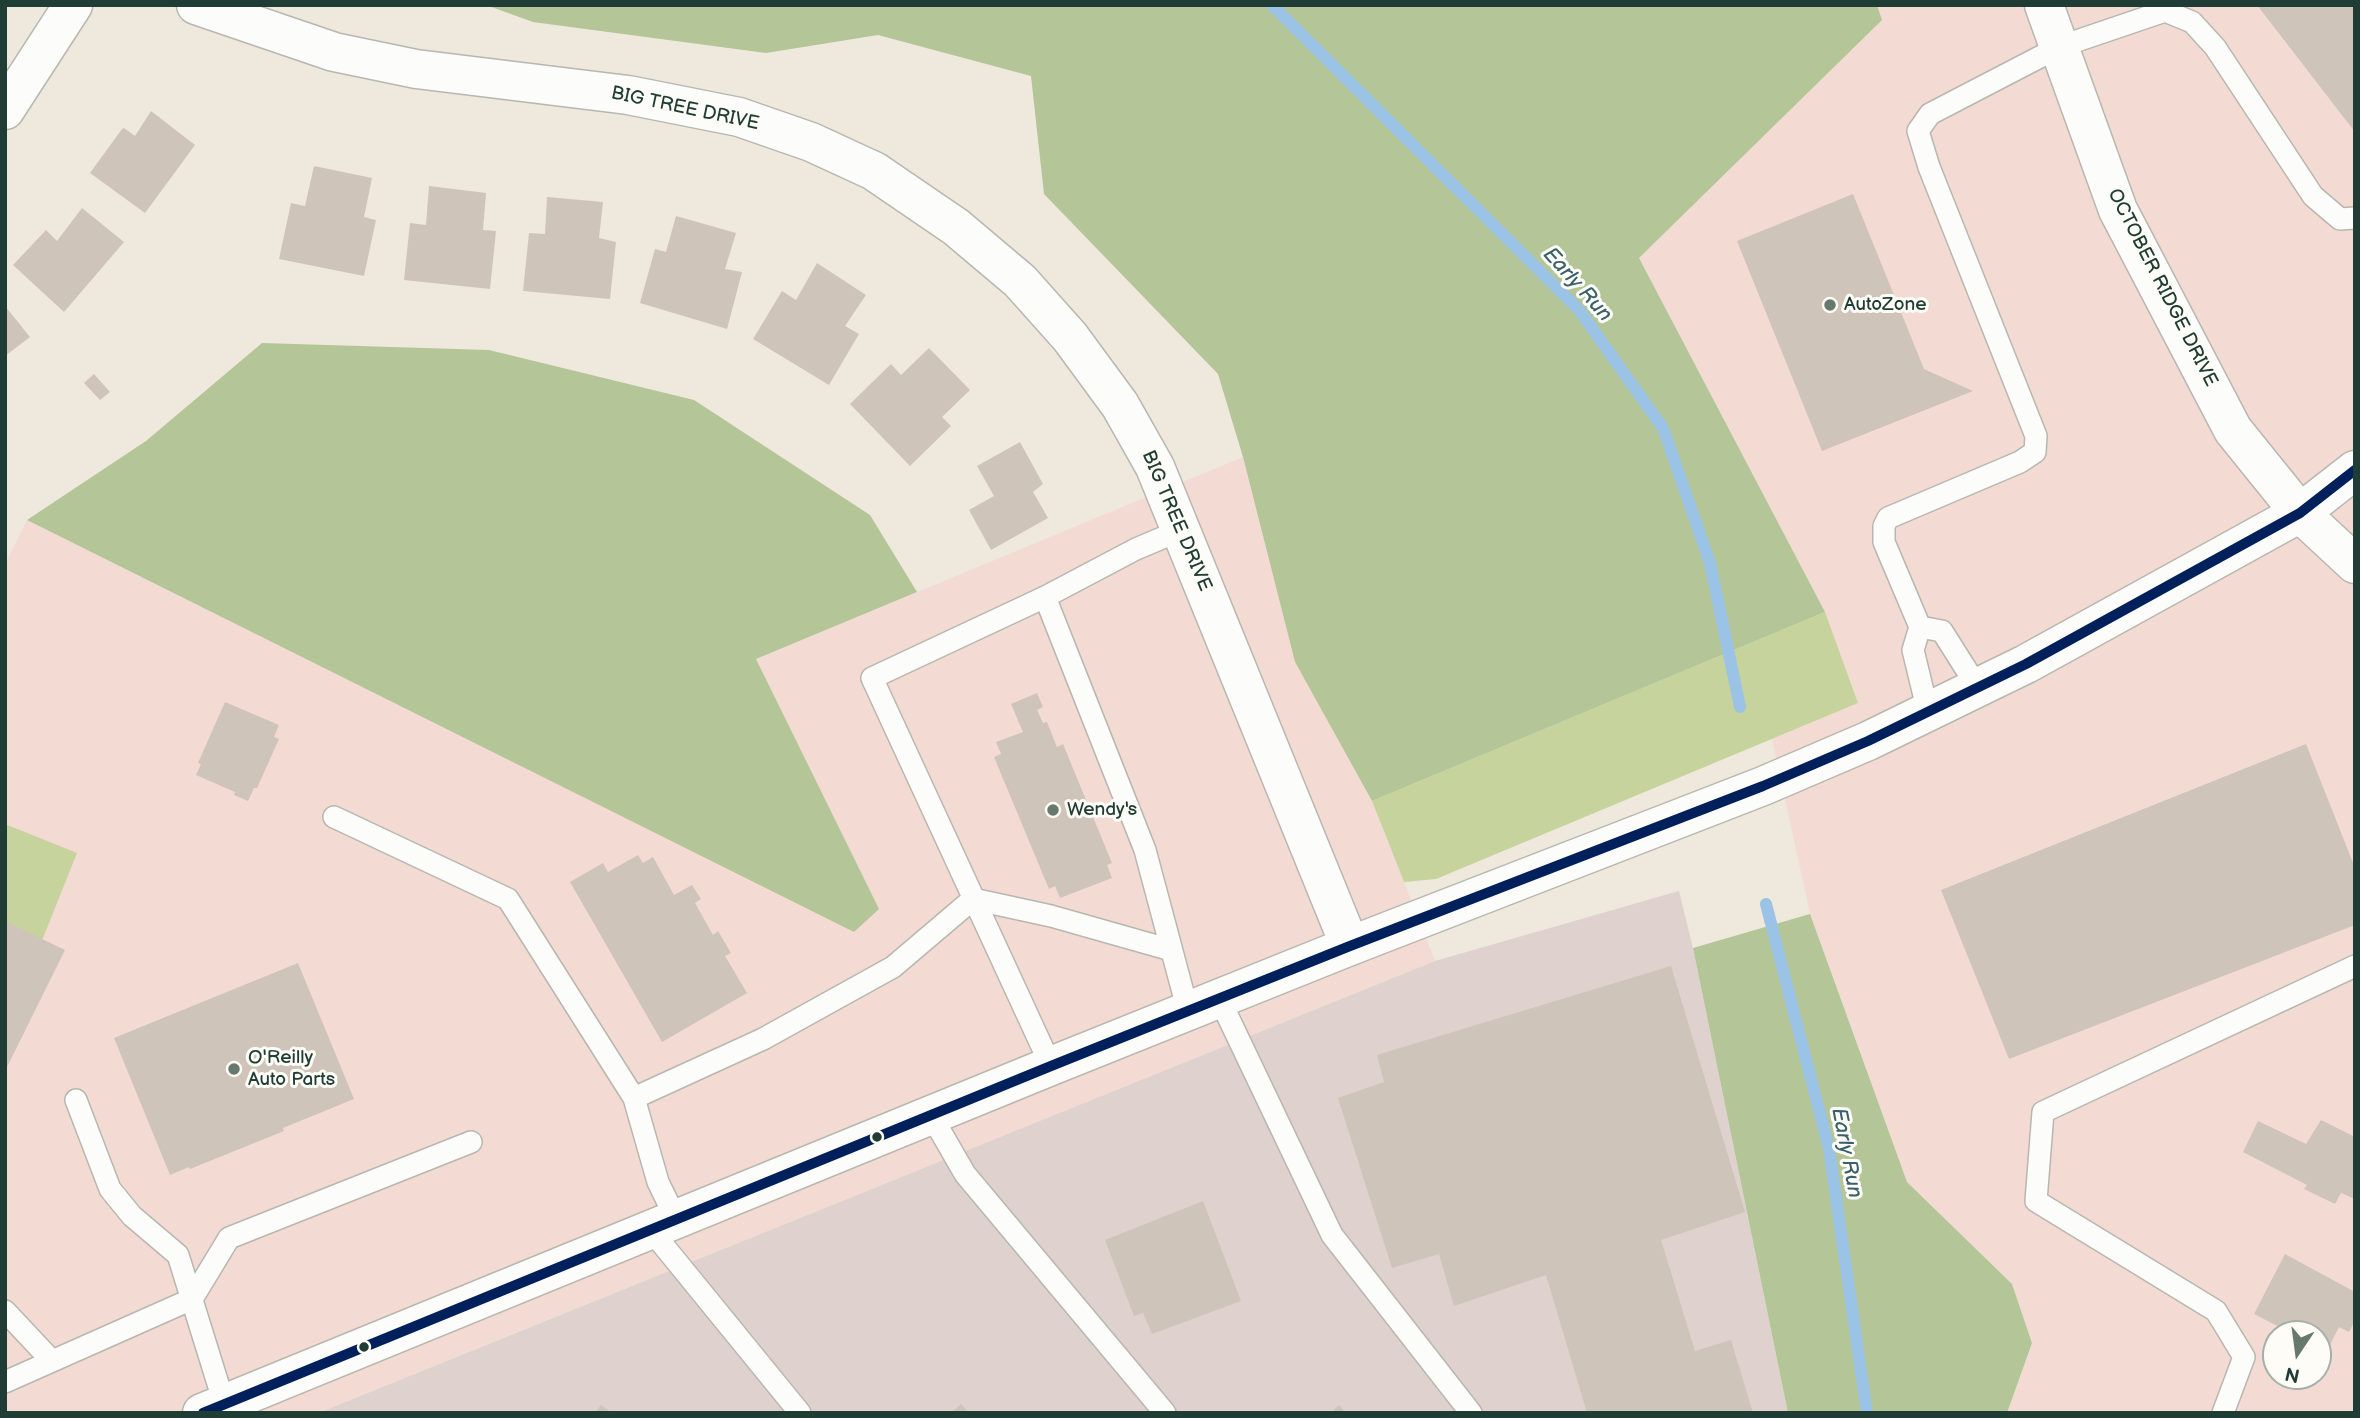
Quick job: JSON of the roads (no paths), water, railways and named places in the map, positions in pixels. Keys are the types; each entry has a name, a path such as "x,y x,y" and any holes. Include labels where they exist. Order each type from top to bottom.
{"street":[{"path":"5,110 73,5"},
{"name":"BIG TREE DRIVE","path":"196,5 345,55 416,69 628,95 739,117 811,142 874,171 967,236 1020,281 1070,337 1120,405 1155,467 1350,946"},
{"name":"OCTOBER RIDGE DRIVE","path":"2044,5 2124,222 2233,430 2300,513 2355,564"},
{"path":"213,1408 1204,1004 1763,786 1978,688 2300,513 2355,470"}],"lane":[{"path":"1928,712 1913,650 1920,627 1884,542 1884,526 1888,518 2020,462 2035,452 2036,436 1929,167 1918,131 1930,114 2059,47 2165,11 2192,22 2215,47 2313,196 2340,219 2355,218"},
{"path":"1051,1066 872,678 1045,597 1136,549 1181,530"},
{"path":"1045,597 1146,850 1171,950 1204,1004 1332,1236 1471,1413"},
{"path":"1920,627 1942,631 1978,688"},
{"path":"334,817 508,899 634,1098 658,1182 663,1224 800,1413"},
{"path":"973,900 1051,916 1171,950"},
{"path":"634,1098 763,1039 893,967 973,900"},
{"path":"2223,1413 2244,1357 2216,1311 2036,1201 2043,1112 2355,966"},
{"path":"76,1100 110,1189 132,1216 178,1255 192,1299 213,1408"},
{"path":"931,1115 965,1174 1166,1413"},
{"path":"5,1382 192,1299 229,1238 471,1142"},
{"path":"5,1311 52,1361"}],"waterway":[{"name":"Early Run","path":"1272,5 1579,310 1663,428 1710,563 1740,707"},
{"name":"Early Run","path":"1766,904 1829,1149 1867,1413"}],"place":[{"name":"AutoZone","path":"1830,305"},
{"name":"Wendy's","path":"1053,810"},
{"name":"O'Reilly Auto Parts","path":"234,1069"}]}
